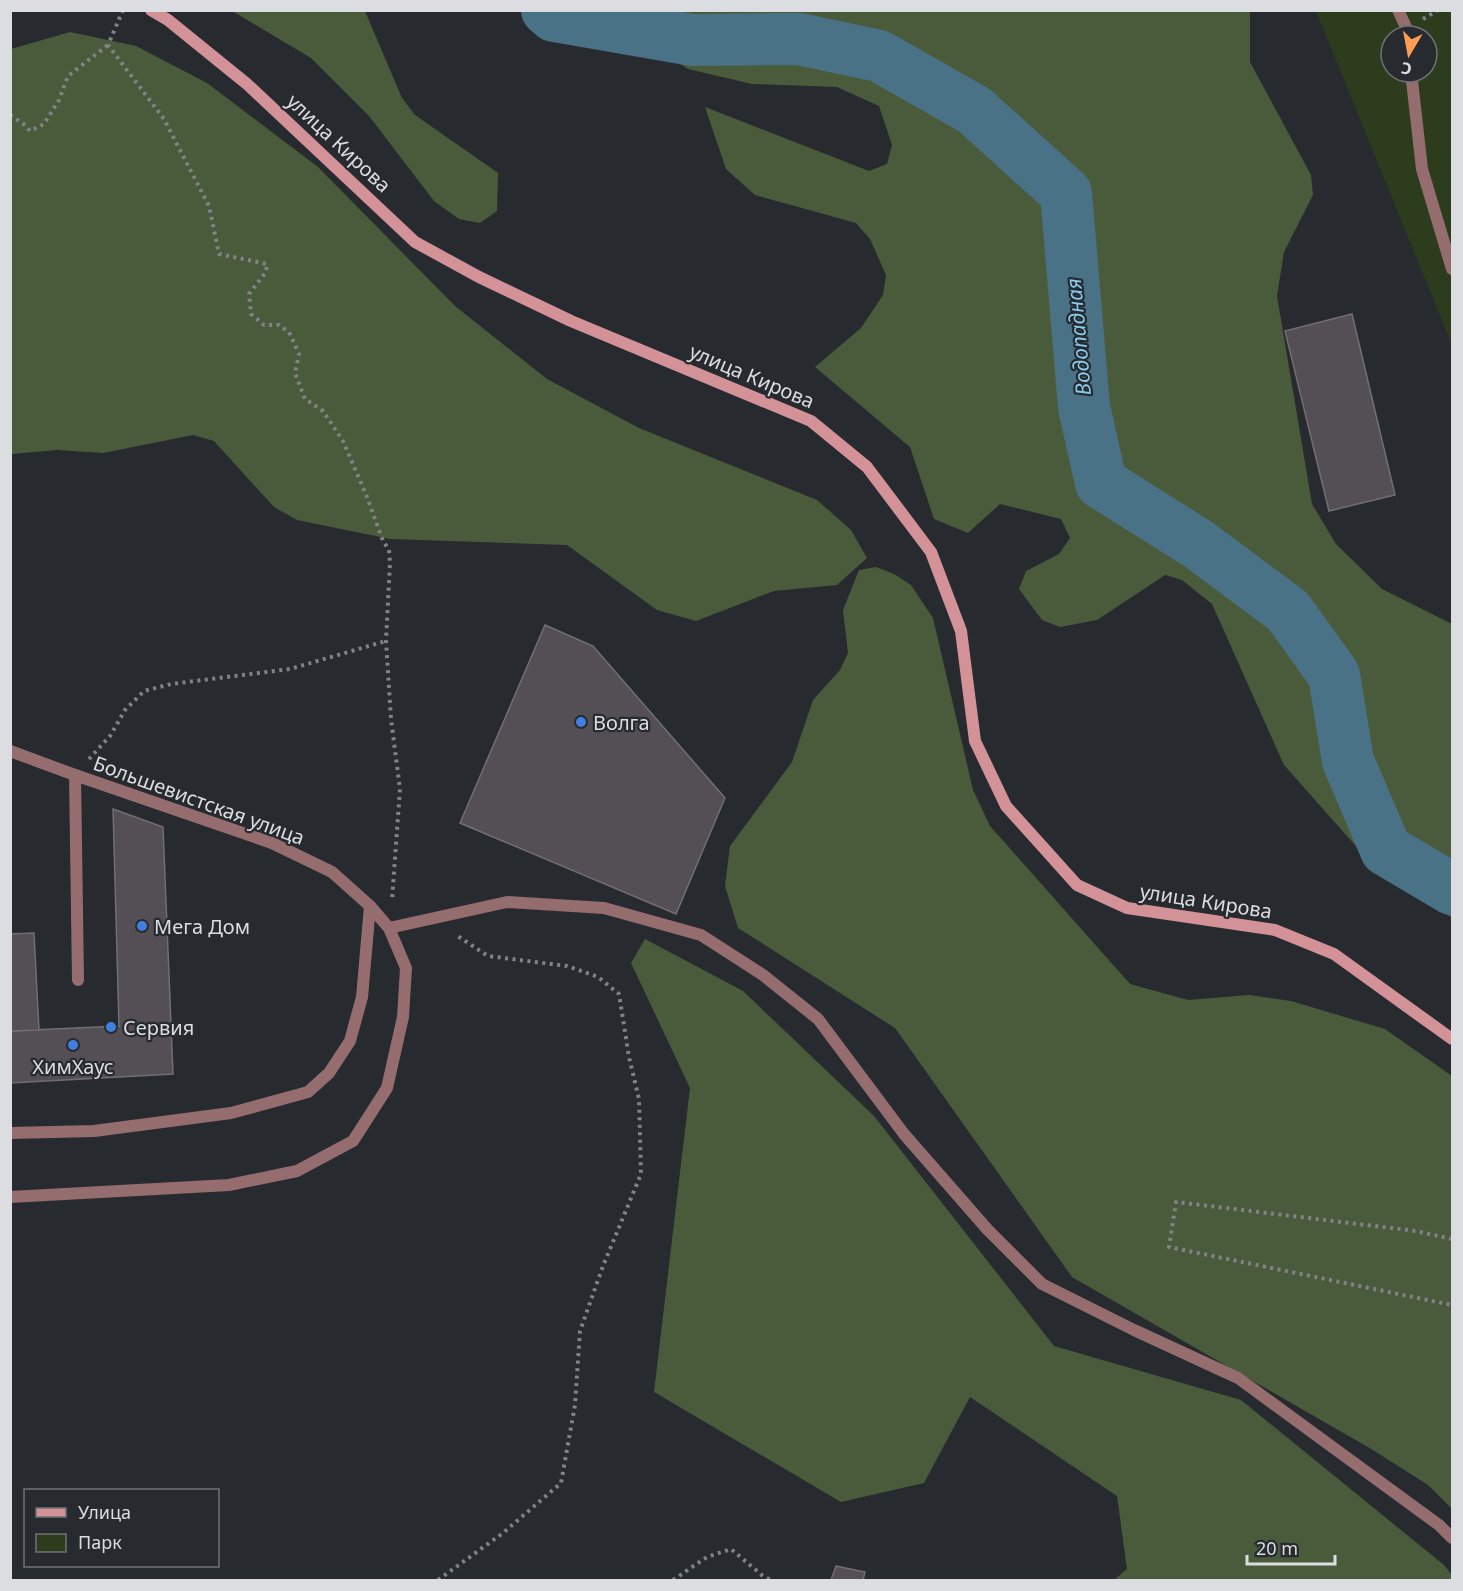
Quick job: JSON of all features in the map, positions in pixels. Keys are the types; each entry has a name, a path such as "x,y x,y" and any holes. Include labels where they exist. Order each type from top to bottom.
{"street":[{"name":"улица Кирова","path":"152,10 169,19 247,84 416,241 478,276 571,320 812,420 868,466 932,552 962,630 976,741 1007,805 1078,884 1127,907 1275,930 1335,954 1452,1039"},
{"path":"1398,10 1405,24"},
{"path":"1412,84 1422,169 1452,269"},
{"name":"Большевистская улица","path":"10,751 272,843 332,872 370,906 389,928 406,968 403,1017 387,1088 353,1141 297,1171 229,1185 10,1197"},
{"path":"75,775 78,980"},
{"path":"389,928 507,902 604,908 701,935 763,975 818,1019 904,1134 987,1229 1042,1284 1238,1378 1438,1525 1452,1538"},
{"path":"10,1133 94,1131 231,1113 308,1092 329,1073 350,1041 362,997 370,906"}],"path":[{"path":"10,115 30,131 44,124 59,100 68,76 108,45 123,10"},
{"path":"108,45 164,119 209,206 219,254 267,264 266,272 249,294 251,314 264,325 279,325 289,332 299,354 295,373 305,399 323,411 343,441 383,541 389,550 386,641 391,719 400,789 389,928"},
{"path":"75,775 110,736 125,710 144,691 171,684 290,669 386,641"},
{"path":"430,918 488,956 567,966 598,977 619,994 629,1058 639,1099 641,1174 603,1266 580,1330 576,1405 561,1483 503,1533 438,1581"},
{"path":"1452,1239 1416,1231 1176,1202 1169,1247 1452,1305"},
{"path":"673,1581 707,1557 731,1549 771,1581"}],"green space":[{"path":"232,11 365,11 402,98 415,115 498,173 497,211 480,223 459,219 434,201 369,116 311,58"},
{"path":"586,11 1250,11 1250,62 1311,175 1313,195 1284,252 1277,296 1312,504 1336,544 1382,589 1452,624 1452,918 1378,871 1284,765 1212,604 1182,580 1165,575 1097,620 1060,627 1042,620 1019,589 1026,571 1059,554 1070,538 1061,519 1000,504 968,533 934,519 910,447 815,367 861,328 883,295 886,275 870,239 856,223 755,195 726,169 705,107 869,171 887,164 892,145 879,106 837,87 752,84 688,69 620,26"},
{"path":"1316,11 1452,11 1452,345"},
{"path":"70,32 136,46 207,83 318,167 455,306 547,379 639,428 817,500 851,530 867,558 837,585 774,591 696,621 657,610 567,545 390,539 297,520 274,507 214,441 193,435 103,453 57,450 11,454 11,49"},
{"path":"876,567 894,574 911,585 933,618 973,790 990,826 1130,984 1188,1000 1249,995 1291,1001 1385,1029 1452,1076 1452,1509 1428,1485 1373,1450 1072,1277 895,1028 738,928 725,886 730,846 792,762 813,700 840,670 848,653 843,610 859,570"},
{"path":"645,939 743,991 874,1116 1054,1346 1241,1400 1444,1565 1452,1575 1452,1580 1114,1580 1127,1569 1117,1496 970,1397 924,1483 841,1502 654,1392 690,1088 631,963"}],"building":[{"path":"1352,314 1395,495 1329,511 1285,331"},
{"name":"Волга","path":"545,625 593,646 725,798 676,914 460,823"},
{"name":"Мега Дом","path":"113,809 163,827 173,1074 10,1083 10,1031 119,1026"},
{"path":"34,933 39,1030 10,1031 10,934"},
{"path":"836,1566 865,1572 863,1580 831,1580"}],"waterway":[{"name":"Водопадная","path":"547,10 554,16 692,40 799,39 879,56 974,110 1066,193 1084,407 1101,483 1198,544 1288,611 1334,675 1348,761 1386,850 1452,889"}],"place":[{"name":"Волга","path":"581,722"},
{"name":"Мега Дом","path":"142,926"},
{"name":"Сервия","path":"111,1027"},
{"name":"ХимХаус","path":"73,1045"}]}
